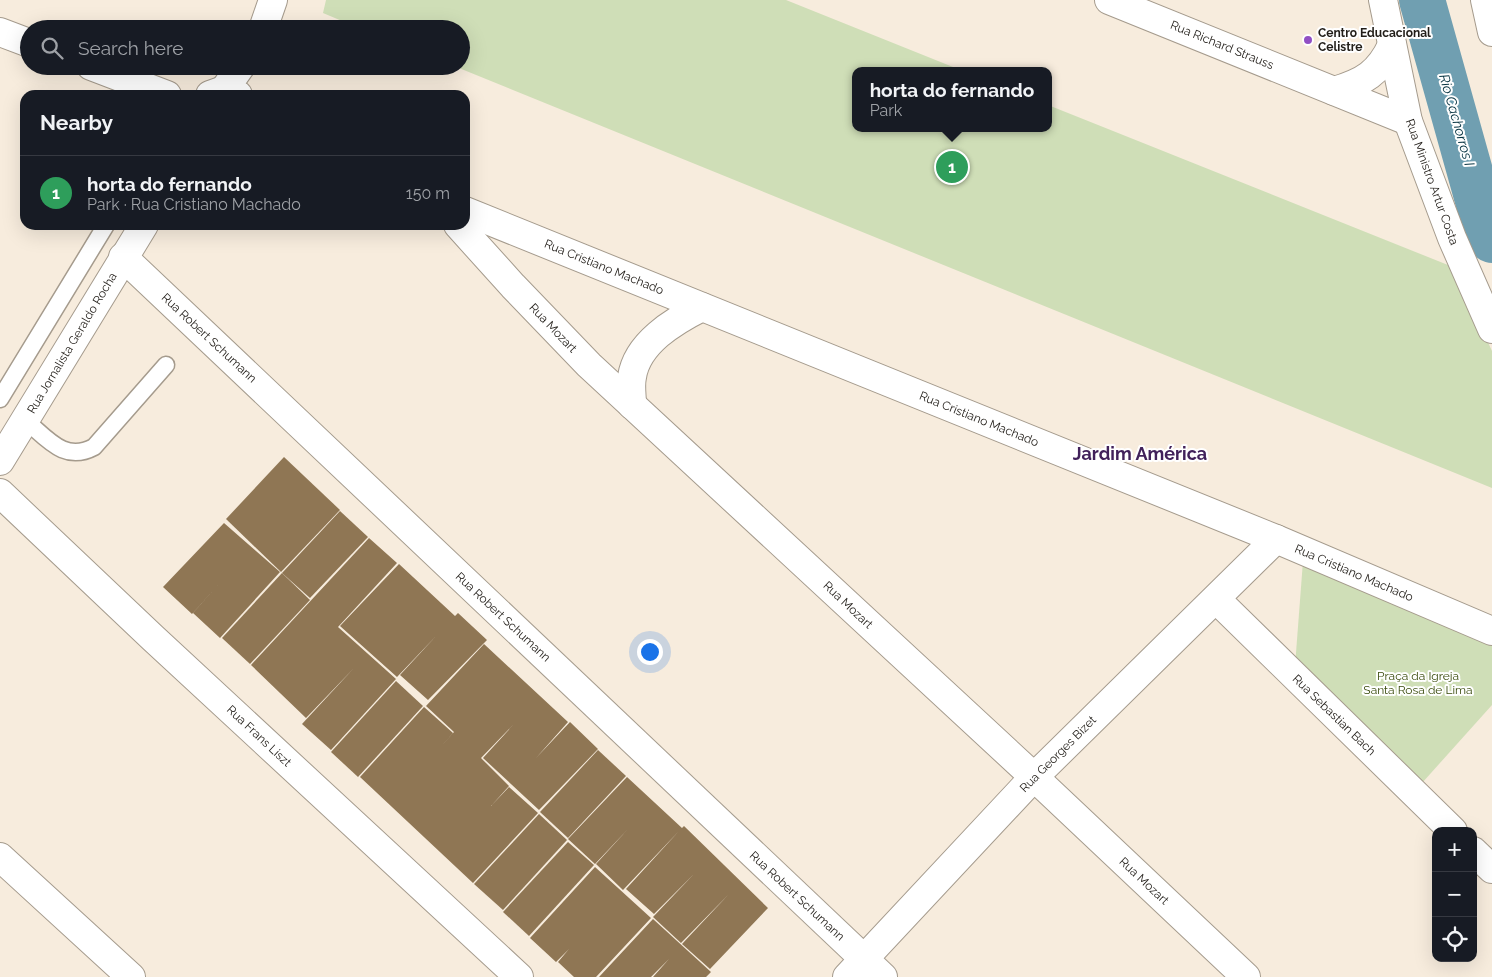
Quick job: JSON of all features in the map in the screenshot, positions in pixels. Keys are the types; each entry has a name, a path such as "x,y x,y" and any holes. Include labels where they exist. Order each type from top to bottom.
{"street":[{"path":"266,20 273,0"},
{"name":"Rua Richard Strauss","path":"1109,0 1408,121"},
{"name":"Rua Ministro Artur Costa","path":"1383,0 1408,121 1452,238 1492,329"},
{"path":"1485,0 1492,32"},
{"path":"0,32 20,40"},
{"path":"1334,91 1370,76 1384,62 1392,44"},
{"path":"115,75 154,90"},
{"path":"231,90 237,75"},
{"path":"232,90 245,75"},
{"name":"Rua Cristiano Machado","path":"470,213 1276,539 1492,632"},
{"name":"Rua Jornalista Geraldo Rocha","path":"0,461 141,230"},
{"name":"Rua Mozart","path":"462,230 519,293 589,365 1034,777 1246,977"},
{"name":"Rua Robert Schumann","path":"123,257 865,971"},
{"path":"632,405 632,376 642,353 658,334 678,318 702,307"},
{"name":"Rua Frans Liszt","path":"0,493 153,638 519,977"},
{"name":"Rua Georges Bizet","path":"865,971 1034,777 1276,539"},
{"name":"Rua Sebastian Bach","path":"1216,599 1449,827"},
{"path":"1477,855 1492,869"},
{"path":"0,858 131,977"}],"lane":[{"path":"0,399 103,230"},
{"path":"25,420 60,449 72,454 83,453 94,447 166,365"}],"green space":[{"path":"326,0 786,0 953,67 852,67 852,132 1052,132 1052,107 1453,267 1492,351 1492,488 470,73 470,20 340,20 323,13"},
{"name":"Praça da Igreja Santa Rosa de Lima","path":"1303,561 1492,636 1492,705 1422,783 1295,666"}],"building":[{"path":"284,457 340,510 281,572 226,519"},
{"path":"340,511 368,537 310,598 282,573"},
{"path":"224,523 280,572 220,638 193,613 226,576 192,614 163,587"},
{"path":"369,538 397,563 338,627 396,679 331,750 302,724 354,668 306,718 251,665"},
{"path":"399,564 455,616 458,613 487,640 428,700 400,675 437,635 397,677 340,626"},
{"path":"282,573 310,600 250,664 222,638"},
{"path":"484,644 568,722 536,758 570,722 598,749 539,810 483,758 514,724 481,758 509,786 491,806 509,787 538,813 473,883 360,777 424,707 453,733 435,753 454,732 426,706"},
{"path":"396,681 423,706 358,777 331,752"},
{"path":"598,750 626,776 568,838 540,812"},
{"path":"627,777 682,828 684,826 768,908 710,969 682,944 729,894 681,943 653,917 694,874 654,914 626,889 679,831 623,890 596,864 628,829 595,864 568,839"},
{"path":"539,814 567,840 503,910 474,884"},
{"path":"568,842 594,865 529,936 503,912"},
{"path":"595,867 651,918 596,977 574,977 558,962 569,949 556,962 530,938"},
{"path":"653,919 711,972 706,977 653,977 669,959 651,977 599,977"}],"waterway":[{"name":"Rio Cachorros I","path":"1422,0 1486,229 1492,240"}],"place":[{"name":"Centro Educacional Celistre","path":"1308,40"},
{"name":"horta do fernando","path":"952,167"}],"district":[{"name":"Jardim América","path":"1140,454"}]}
